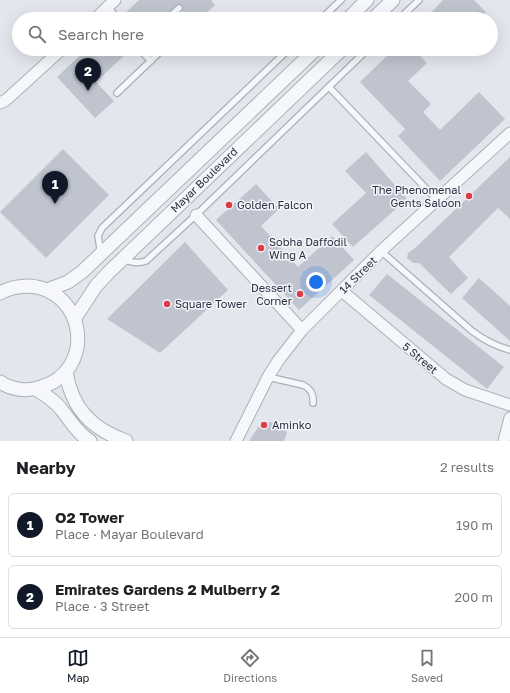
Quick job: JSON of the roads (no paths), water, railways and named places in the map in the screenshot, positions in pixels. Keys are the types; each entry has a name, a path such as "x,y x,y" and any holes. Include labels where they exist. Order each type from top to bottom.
{"street":[{"path":"355,12 368,0"},
{"path":"380,12 393,0"},
{"path":"0,102 6,100 54,56"},
{"name":"Mayar Boulevard","path":"47,290 68,282 82,272 309,56"},
{"name":"Mayar Boulevard","path":"75,318 96,286 122,259 335,56"},
{"name":"14 Street","path":"236,441 278,360 302,330 381,251 510,133"},
{"path":"196,215 302,330"},
{"path":"0,293 12,288 24,286 47,290 63,301 75,318 78,330 78,341 72,363 66,372 57,380 47,386 36,389 21,390 6,386 0,382"},
{"name":"5 Street","path":"342,291 446,379 465,390 510,406"},
{"path":"66,372 72,397 79,409 87,418 106,432 126,441"},
{"path":"36,389 49,397 60,407 77,430 90,441"},
{"path":"504,441 510,418"}],"lane":[{"path":"328,12 341,0"},
{"path":"407,12 419,0"},
{"path":"175,12 179,8"},
{"path":"147,56 151,60"},
{"path":"117,93 155,56"},
{"path":"101,254 98,236 102,228 282,56"},
{"path":"122,259 133,263 146,261 196,215 361,56"},
{"path":"329,87 437,200"},
{"path":"381,251 485,341 500,348 510,350"},
{"path":"268,377 303,385 312,392 314,398 313,403"}],"place":[{"name":"Emirates Gardens 2 Mulberry 2","path":"88,91"},
{"name":"The Phenomenal Gents Saloon","path":"469,196"},
{"name":"O2 Tower","path":"55,204"},
{"name":"Golden Falcon","path":"229,205"},
{"name":"Sobha Daffodil Wing A","path":"261,248"},
{"name":"Dessert Corner","path":"300,294"},
{"name":"Square Tower","path":"167,304"},
{"name":"Aminko","path":"264,425"}]}
